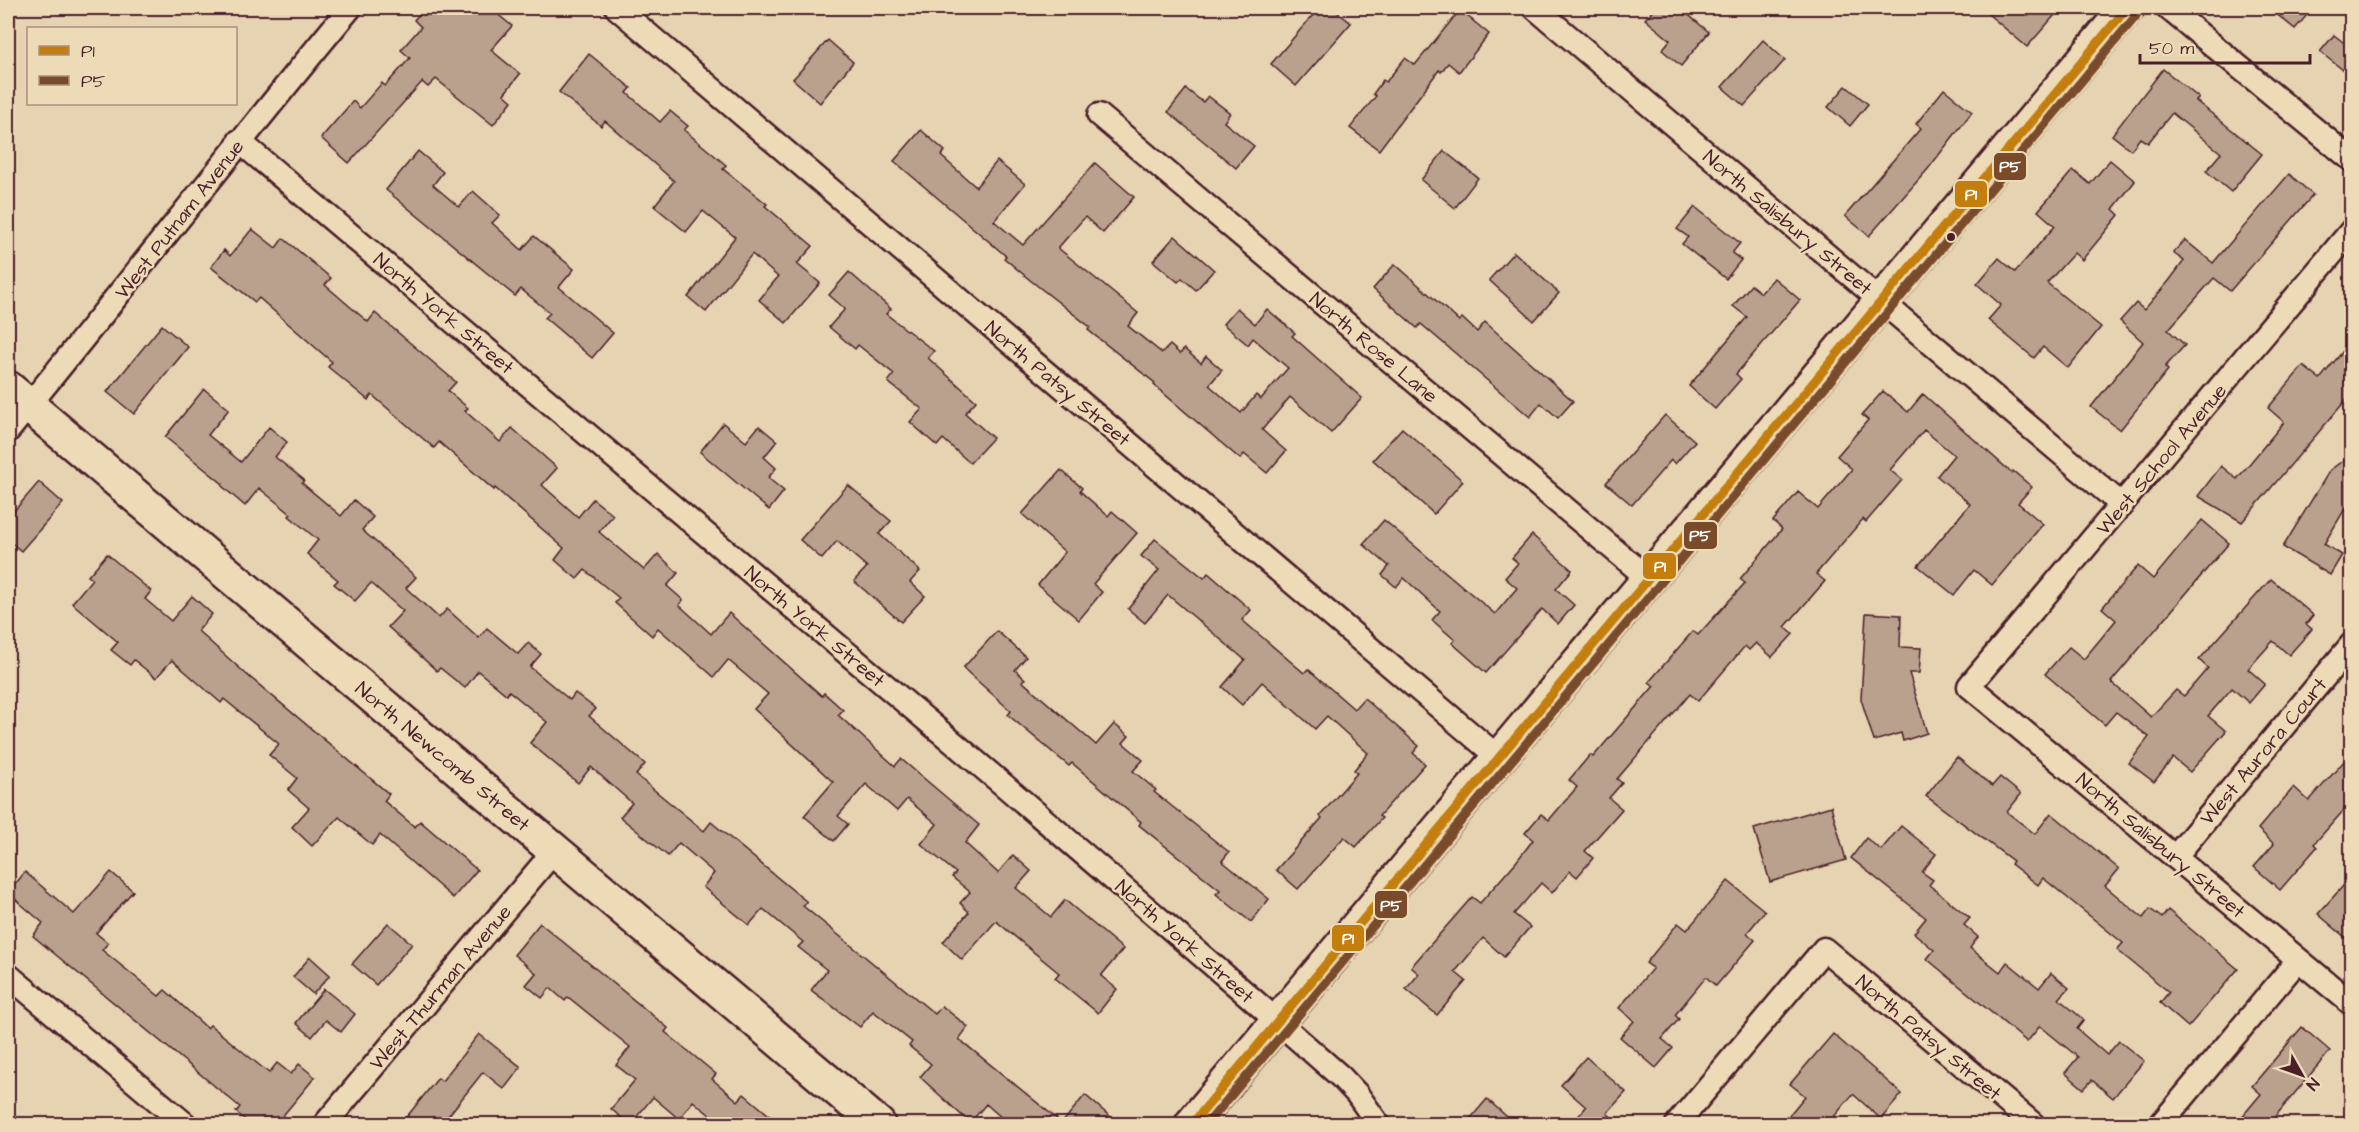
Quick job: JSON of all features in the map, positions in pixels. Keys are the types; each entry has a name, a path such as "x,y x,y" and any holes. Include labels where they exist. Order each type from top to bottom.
{"main road":[{"path":"1191,1125 2127,8"},
{"name":"North Newcomb Street","path":"18,397 878,1125"}],"street":[{"name":"West Putnam Avenue","path":"8,430 18,397 202,192 239,141 350,8"},
{"name":"North Patsy Street","path":"617,8 1499,758"},
{"name":"North Salisbury Street","path":"1535,8 2122,506"},
{"path":"2168,8 2352,160"},
{"name":"North Rose Lane","path":"1099,115 1649,579"},
{"name":"North York Street","path":"239,141 1006,787 1341,1077 1357,1094 1378,1125"},
{"name":"West School Avenue","path":"1969,686 2352,230"},
{"name":"West Aurora Court","path":"2175,857 2352,644"},
{"name":"North Salisbury Street","path":"1969,686 2352,1004"},
{"name":"West Thurman Avenue","path":"325,1125 555,850"},
{"name":"North Patsy Street","path":"1677,1125 1824,949 2033,1125"},
{"path":"2161,1125 2298,960"},
{"path":"8,975 185,1125"}],"building":[{"path":"425,8 490,8 512,26 491,50 520,74 504,94 512,101 493,125 436,79 428,87 422,82 349,163 321,138 353,101 360,108 382,83 385,86 410,58 401,50 421,27 414,20"},
{"path":"1319,8 1332,8 1351,23 1296,86 1271,64"},
{"path":"1655,8 1680,8 1709,32 1681,66 1662,50 1670,40 1645,19"},
{"path":"1981,8 2061,8 2027,47"},
{"path":"2269,8 2313,8 2295,29"},
{"path":"1460,10 1489,34 1459,72 1448,63 1441,72 1439,70 1379,150 1350,128 1376,96 1373,94 1383,80 1386,82 1405,58 1415,65"},
{"path":"2334,35 2352,49 2352,77 2320,52"},
{"path":"828,40 853,62 820,103 793,79"},
{"path":"1763,40 1785,60 1744,106 1722,87"},
{"path":"589,54 631,88 627,93 660,122 670,111 688,126 684,130 726,165 723,169 767,204 765,206 813,246 797,264 820,283 786,323 759,300 778,277 752,254 706,312 688,297 735,237 703,211 686,232 654,206 674,181 605,121 601,126 559,92"},
{"path":"2163,69 2199,98 2196,101 2262,154 2231,192 2206,171 2221,153 2172,113 2148,143 2140,138 2131,150 2112,135"},
{"path":"1846,86 1868,104 1850,126 1828,107"},
{"path":"1186,89 1203,102 1208,96 1230,113 1224,122 1254,146 1236,168 1168,112"},
{"path":"1944,89 1972,112 1928,169 1869,236 1845,216 1921,128 1916,124"},
{"path":"921,130 945,151 941,156 976,187 997,161 1025,184 994,221 1023,245 1095,163 1134,197 1103,233 1085,217 1058,248 1138,313 1128,326 1162,353 1170,345 1180,354 1184,349 1201,363 1206,356 1222,370 1209,385 1241,413 1256,395 1261,399 1288,368 1253,338 1248,345 1223,324 1237,308 1255,324 1267,309 1295,333 1292,336 1362,398 1331,433 1290,397 1262,430 1286,451 1267,473 1244,454 1240,459 1154,385 1155,383 1088,330 1090,327 1004,258 1006,256 894,161"},
{"path":"418,151 443,172 433,185 459,207 473,191 500,215 492,223 522,250 534,236 574,269 559,287 613,333 592,358 545,318 550,313 521,289 515,296 386,190"},
{"path":"1444,151 1478,178 1455,208 1421,180"},
{"path":"2110,160 2135,181 2113,209 2119,215 2082,260 2074,253 2047,283 2101,327 2068,368 2043,347 2034,358 1988,320 2001,305 1977,284 1999,258 2015,272 2055,226 2038,211 2073,170 2090,184"},
{"path":"2289,174 2313,195 2230,291 2214,278 2168,330 2185,345 2165,367 2168,370 2120,430 2091,407 2143,342 2120,321 2136,303 2144,310 2169,281 2184,261 2173,253 2185,240 2213,263"},
{"path":"1695,207 1740,243 1732,253 1741,260 1726,279 1682,244 1688,237 1677,229"},
{"path":"252,229 276,248 283,238 331,278 325,285 368,322 375,313 456,382 448,391 468,408 465,411 500,442 512,428 557,468 542,485 578,517 593,499 613,515 599,532 644,570 658,554 678,573 667,586 683,600 679,605 711,634 729,613 822,696 824,693 843,710 838,715 895,766 901,759 979,825 965,843 998,873 1013,855 1031,871 1016,888 1051,917 1065,900 1123,949 1101,976 1117,989 1098,1013 1055,978 1059,973 996,921 962,960 943,942 969,912 960,903 970,892 952,877 956,873 921,844 937,824 907,799 897,811 866,784 838,816 848,824 834,841 804,816 833,782 754,709 768,694 728,660 714,677 658,628 652,636 615,603 619,598 585,570 577,579 555,560 564,548 495,488 494,490 439,442 434,448 372,395 368,400 328,367 332,362 259,298 255,302 211,267 224,250 230,256"},
{"path":"1175,236 1214,270 1196,290 1182,278 1178,282 1153,261"},
{"path":"1514,252 1559,293 1534,321 1489,280"},
{"path":"1395,264 1459,321 1462,318 1477,332 1485,322 1573,401 1558,418 1541,403 1530,417 1421,324 1417,328 1373,289"},
{"path":"849,272 891,309 886,314 934,351 928,358 976,401 965,413 993,438 970,463 943,439 937,446 910,422 922,409 888,382 894,374 858,345 855,349 829,327 845,309 829,295"},
{"path":"1774,278 1800,300 1736,374 1741,379 1715,409 1689,386 1747,317 1733,306 1751,285 1761,293"},
{"path":"162,325 188,347 134,414 107,392"},
{"path":"2352,340 2352,393 2242,522 2198,496 2221,466 2237,479 2284,422 2268,408 2303,366 2320,379"},
{"path":"204,389 229,409 208,435 241,462 269,427 287,442 275,457 304,480 302,483 341,516 354,500 373,517 362,530 416,577 406,588 439,618 447,609 479,638 487,628 518,654 528,643 541,654 530,667 570,700 575,693 596,709 589,716 645,764 636,775 704,831 711,822 807,902 803,906 935,1014 942,1006 968,1027 959,1039 1062,1123 1085,1095 1120,1125 1010,1125 986,1104 970,1123 920,1077 931,1064 909,1046 912,1042 873,1011 860,1027 811,990 827,970 798,947 803,942 763,909 749,925 703,887 714,873 679,843 668,856 620,817 632,803 591,767 578,783 530,743 547,722 509,691 507,695 478,671 465,688 440,668 437,671 388,627 403,611 371,583 355,601 334,584 338,580 307,554 318,540 289,516 291,514 259,488 245,506 222,486 223,484 165,437"},
{"path":"1883,391 1908,412 1923,394 2012,473 2013,471 2032,487 2018,503 2043,524 1992,585 1974,570 1954,595 1918,566 1970,504 1937,476 1954,455 1924,430 1890,470 1902,480 1866,522 1863,519 1816,574 1825,581 1785,627 1793,634 1772,657 1756,643 1749,650 1745,646 1698,701 1690,694 1617,779 1622,783 1609,798 1622,809 1585,851 1593,858 1577,877 1570,871 1552,893 1541,883 1514,914 1530,927 1504,957 1483,938 1455,972 1466,981 1437,1015 1406,989 1419,974 1411,967 1472,897 1480,903 1516,862 1533,840 1525,833 1541,814 1549,820 1577,787 1569,780 1590,755 1593,757 1654,686 1649,682 1693,631 1698,635 1745,583 1740,579 1782,529 1773,521 1798,492 1818,509 1852,469 1837,456 1868,420 1862,415"},
{"path":"1665,415 1695,441 1675,464 1671,460 1632,505 1606,483"},
{"path":"723,423 746,442 759,426 777,441 764,457 776,468 768,478 784,491 769,510 700,452"},
{"path":"1402,428 1463,481 1434,514 1373,460"},
{"path":"2352,454 2352,497 2324,544 2342,555 2330,575 2283,547 2330,470"},
{"path":"1061,470 1082,488 1080,491 1108,516 1112,511 1137,533 1093,584 1102,592 1079,620 1038,585 1065,552 1022,514"},
{"path":"39,482 63,503 21,551 8,540 8,518"},
{"path":"848,485 891,521 879,534 920,571 910,582 925,596 901,622 854,581 867,567 837,541 822,559 800,540"},
{"path":"1384,520 1495,614 1517,588 1505,578 1518,563 1512,558 1532,535 1572,570 1556,589 1574,605 1558,624 1542,609 1486,673 1452,643 1455,640 1432,620 1440,611 1404,578 1396,587 1382,575 1389,566 1363,544"},
{"path":"2202,520 2229,543 2111,682 2151,717 2176,690 2184,696 2208,668 2199,660 2271,579 2313,615 2306,624 2312,629 2289,655 2273,641 2248,669 2265,684 2249,703 2232,688 2208,716 2226,731 2190,772 2173,758 2154,782 2129,763 2149,737 2116,712 2105,725 2045,674 2069,647 2084,659 2116,620 2102,608 2122,584 2138,566 2153,579"},
{"path":"1155,539 1204,578 1208,573 1251,610 1242,620 1304,673 1308,669 1354,709 1364,698 1419,746 1413,753 1425,764 1379,816 1382,818 1356,847 1344,837 1298,889 1276,870 1322,818 1320,816 1357,773 1354,770 1368,753 1327,716 1315,729 1262,682 1242,705 1222,687 1245,660 1168,595 1145,623 1128,609 1159,570 1141,556"},
{"path":"107,554 151,591 145,599 171,621 192,596 212,614 198,631 389,794 384,801 415,827 420,821 477,870 453,898 380,835 372,845 339,817 312,846 292,827 309,808 288,790 297,778 269,755 279,744 224,699 221,703 172,660 156,678 134,660 130,665 111,650 118,642 72,603 92,579 88,576"},
{"path":"1866,613 1901,615 1900,647 1921,648 1919,673 1909,673 1927,733 1903,741 1901,733 1874,741 1861,699"},
{"path":"997,631 1026,657 1015,670 1025,679 1022,681 1096,745 1114,724 1129,736 1123,743 1143,760 1133,771 1156,790 1154,792 1229,852 1222,861 1269,899 1251,922 1216,894 1220,890 1139,825 1141,822 1072,763 1069,766 1008,715 1011,711 963,668"},
{"path":"2352,752 2352,801 2314,844 2317,847 2280,890 2254,867 2274,844 2258,829 2294,787 2309,801"},
{"path":"1957,757 1992,786 2000,777 2021,794 2007,812 2035,834 2051,813 2119,869 2105,886 2143,918 2150,909 2162,918 2168,910 2238,969 2188,1027 2160,1003 2169,992 2117,950 2123,943 2043,878 2038,885 2011,864 2013,861 1926,796"},
{"path":"1831,806 1846,860 1770,882 1754,829"},
{"path":"1901,826 1936,854 1922,872 1933,880 1929,885 1970,918 1964,925 1978,937 1970,948 2000,972 2007,962 2039,988 2051,973 2069,988 2059,999 2084,1020 2077,1029 2107,1055 2119,1041 2144,1061 2113,1098 2092,1080 2084,1089 2065,1073 2078,1057 2040,1026 2027,1042 1927,959 1934,950 1914,933 1926,918 1851,858 1866,838 1881,850"},
{"path":"25,872 74,914 111,872 133,891 96,933 108,943 102,950 159,996 165,990 207,1028 210,1025 269,1073 277,1063 291,1074 299,1064 315,1077 275,1125 251,1125 236,1112 240,1107 33,936 43,923 8,893"},
{"path":"2352,876 2352,943 2318,914"},
{"path":"1728,881 1765,911 1747,933 1755,940 1716,986 1706,977 1675,1015 1679,1019 1662,1039 1673,1048 1656,1068 1620,1037 1634,1021 1619,1008 1653,968 1646,963 1678,923 1687,930"},
{"path":"388,923 412,944 376,985 352,964"},
{"path":"540,923 668,1028 665,1032 716,1074 712,1079 738,1101 744,1094 781,1125 722,1125 693,1101 679,1119 653,1097 630,1125 611,1109 635,1080 616,1065 630,1047 568,997 565,1001 550,988 542,998 526,985 536,973 514,955"},
{"path":"310,957 330,975 313,994 293,977"},
{"path":"324,989 355,1014 341,1032 326,1020 312,1037 296,1023"},
{"path":"2302,1027 2330,1051 2268,1125 2235,1125 2261,1094 2252,1086"},
{"path":"479,1034 521,1067 504,1089 483,1072 441,1125 400,1125 438,1078 442,1081"},
{"path":"1833,1034 1902,1094 1881,1119 1853,1094 1827,1125 1781,1125 1805,1096 1790,1084"},
{"path":"1586,1057 1626,1092 1607,1113 1620,1125 1571,1125 1586,1107 1561,1085"},
{"path":"1487,1099 1516,1125 1465,1125"}],"transit line":[{"name":"P1","path":"1192,1124 2127,8"},
{"name":"P5","path":"1207,1124 2136,16"}]}
